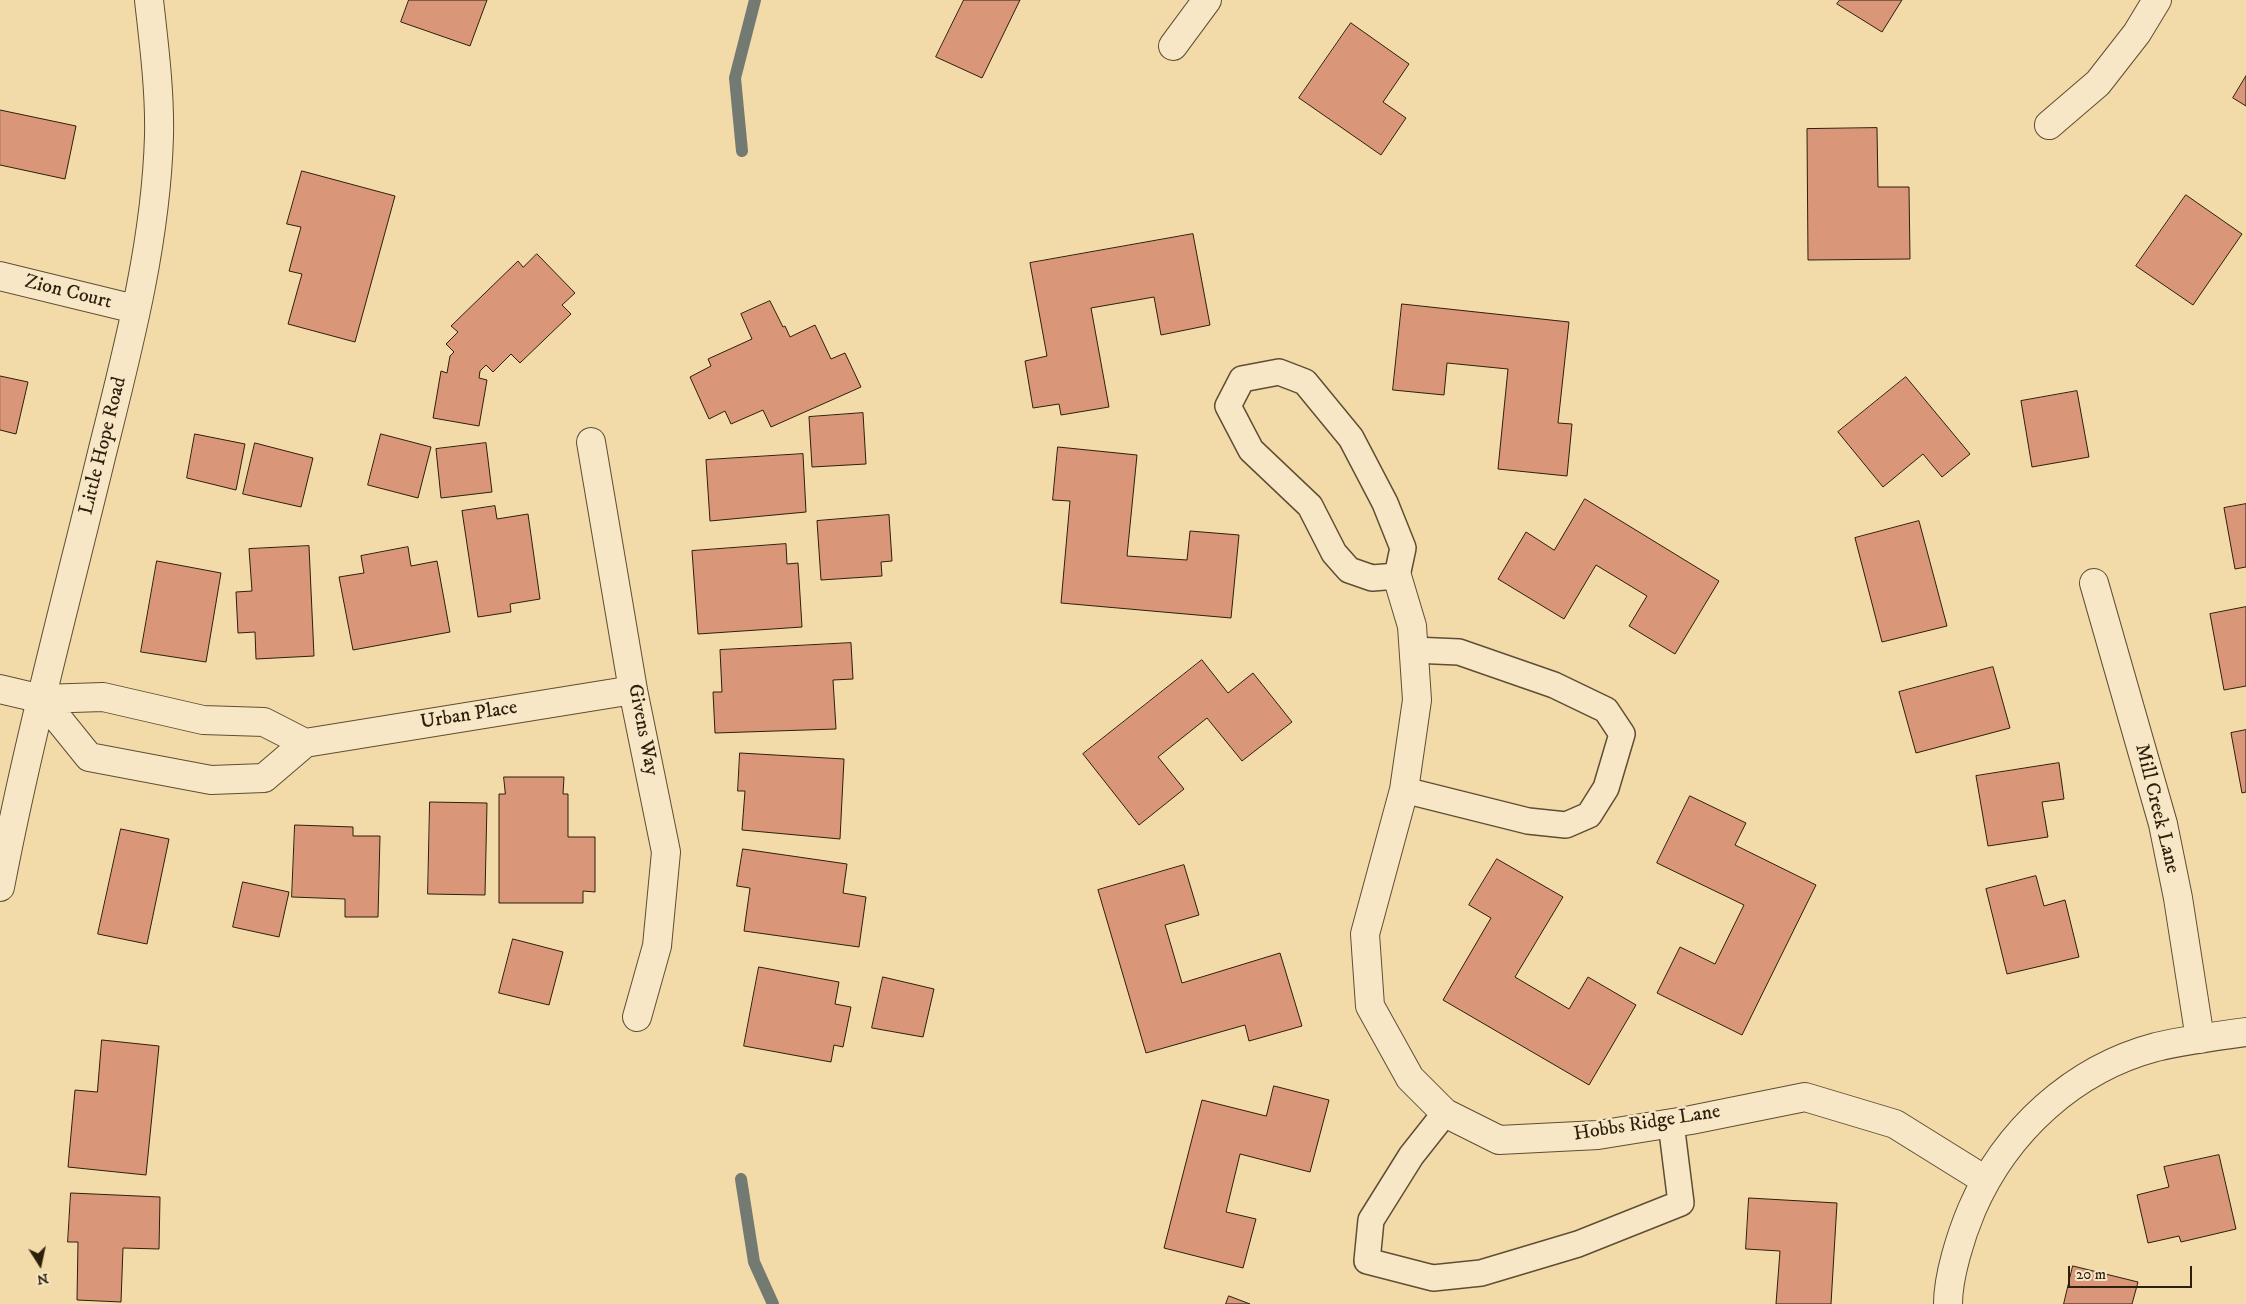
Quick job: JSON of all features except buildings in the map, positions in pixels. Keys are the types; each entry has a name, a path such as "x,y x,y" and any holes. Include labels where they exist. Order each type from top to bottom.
{"street":[{"name":"Little Hope Road","path":"0,887 20,782 120,383 153,222 159,135 154,47 149,0"},
{"path":"1172,46 1207,0"},
{"path":"2050,125 2098,83 2137,33 2157,0"},
{"name":"Zion Court","path":"0,276 135,309"},
{"name":"Givens Way","path":"591,442 633,690 666,852 657,946 637,1017"},
{"name":"Hobbs Ridge Lane","path":"1397,576 1412,626 1417,700 1404,790 1365,934 1370,1006 1410,1078 1445,1113 1499,1140 1598,1135 1805,1097 1895,1124 1985,1180"},
{"name":"Mill Creek Lane","path":"2094,582 2162,824 2178,898 2200,1039"},
{"path":"0,689 42,699 103,697 203,720 264,722 306,743 264,778 211,780 89,757 42,699"},
{"name":"Urban Place","path":"306,743 633,690"},
{"path":"1948,1304 1960,1237 1985,1180 2007,1146 2027,1123 2050,1103 2093,1074 2135,1054 2156,1047 2246,1032"}],"lane":[{"path":"1279,372 1305,382 1352,438 1385,503 1403,548 1397,576 1372,578 1350,570 1334,554 1310,506 1251,450 1228,406 1242,379 1279,372"},
{"path":"1404,790 1528,821 1566,825 1589,815 1606,788 1622,734 1606,710 1554,685 1459,652 1414,650"},
{"path":"1445,1113 1411,1156 1371,1220 1367,1261 1433,1278 1481,1273 1578,1244 1640,1221 1681,1203 1671,1123"}],"waterway":[{"path":"742,151 735,78 755,0"},
{"path":"741,1179 754,1262 773,1304"}]}
